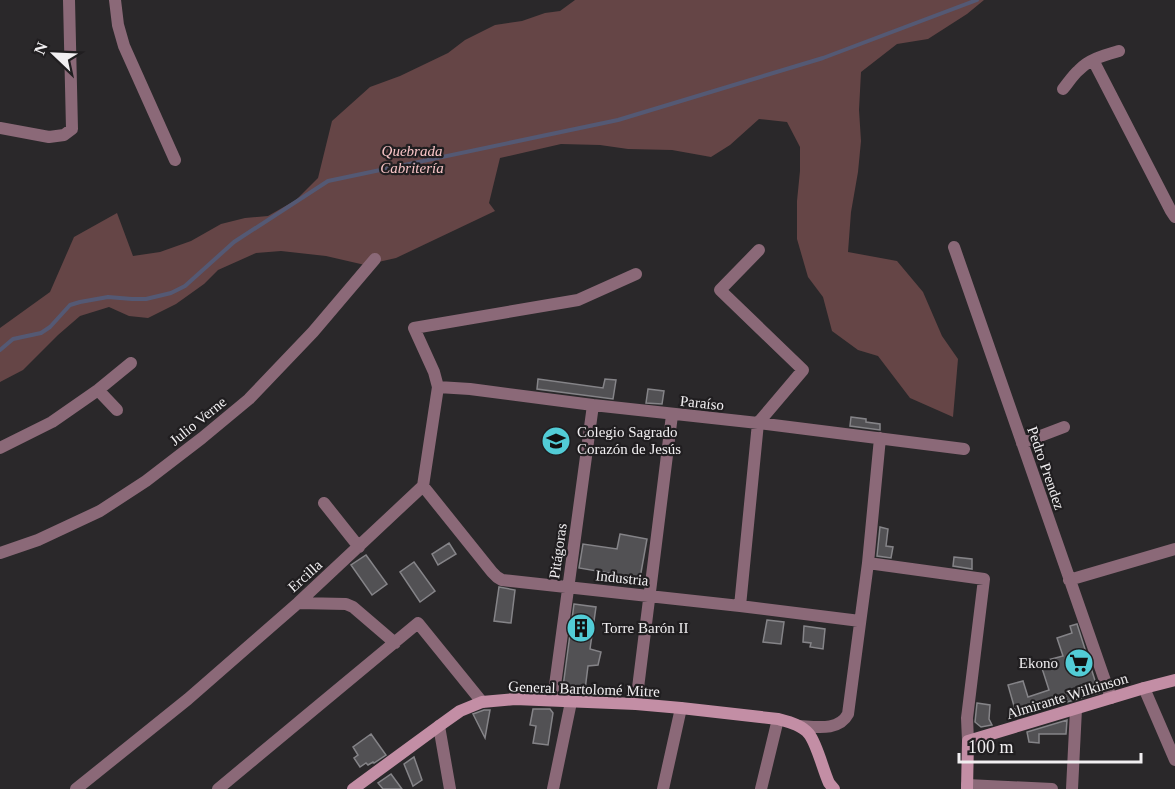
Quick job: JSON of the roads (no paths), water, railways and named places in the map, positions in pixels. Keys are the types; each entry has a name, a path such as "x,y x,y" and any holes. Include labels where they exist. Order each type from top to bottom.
{"street":[{"path":"0,128 49,137 64,135 72,129 69,0"},
{"path":"115,0 118,25 124,46 175,160"},
{"path":"1064,89 1078,70 1092,60 1119,51"},
{"path":"1092,60 1175,217"},
{"name":"Pedro Prendez","path":"954,247 1111,698"},
{"path":"740,606 758,423 803,370 720,290 759,250"},
{"name":"Julio Verne","path":"0,553 39,540 100,511 146,481 202,438 249,399 313,332 375,259"},
{"path":"423,486 438,387 434,372 414,328 578,300 636,274"},
{"path":"0,448 52,422 98,390 131,363"},
{"name":"Paraíso","path":"438,387 964,449"},
{"path":"98,390 117,410"},
{"name":"Pitágoras","path":"552,700 593,405"},
{"path":"636,704 672,415"},
{"path":"1022,443 1064,427"},
{"path":"860,621 880,438"},
{"name":"Ercilla","path":"76,789 188,699 298,603 423,486"},
{"name":"Industria","path":"423,486 497,577 502,580 860,621"},
{"path":"324,502 359,547"},
{"path":"1069,580 1175,549"},
{"path":"868,563 984,579 967,718 967,787 1052,789"},
{"path":"298,603 346,604 353,607 395,643"},
{"name":"General Bartolomé Mitre","path":"353,789 460,711 482,702 515,699 636,704 778,719 800,726 826,727 839,724 848,714 860,621"},
{"path":"218,789 418,623 482,702"},
{"name":"Almirante Wilkinson","path":"968,741 1175,680"},
{"path":"1144,688 1175,760"},
{"path":"553,789 571,702"},
{"path":"663,789 681,708"},
{"path":"1072,789 1076,710"},
{"path":"761,789 778,719"},
{"path":"439,726 450,789"},
{"path":"800,726 812,740 824,772 834,789"}],"waterway":[{"name":"Quebrada Cabritería","path":"0,350 13,339 41,333 50,327 70,305 108,297 146,299 171,293 185,286 234,242 328,181 618,120 823,58 977,0"}],"place":[{"name":"Colegio Sagrado Corazón de Jesús","path":"556,441"},
{"name":"Torre Barón II","path":"581,628"},
{"name":"Ekono","path":"1079,663"}]}
